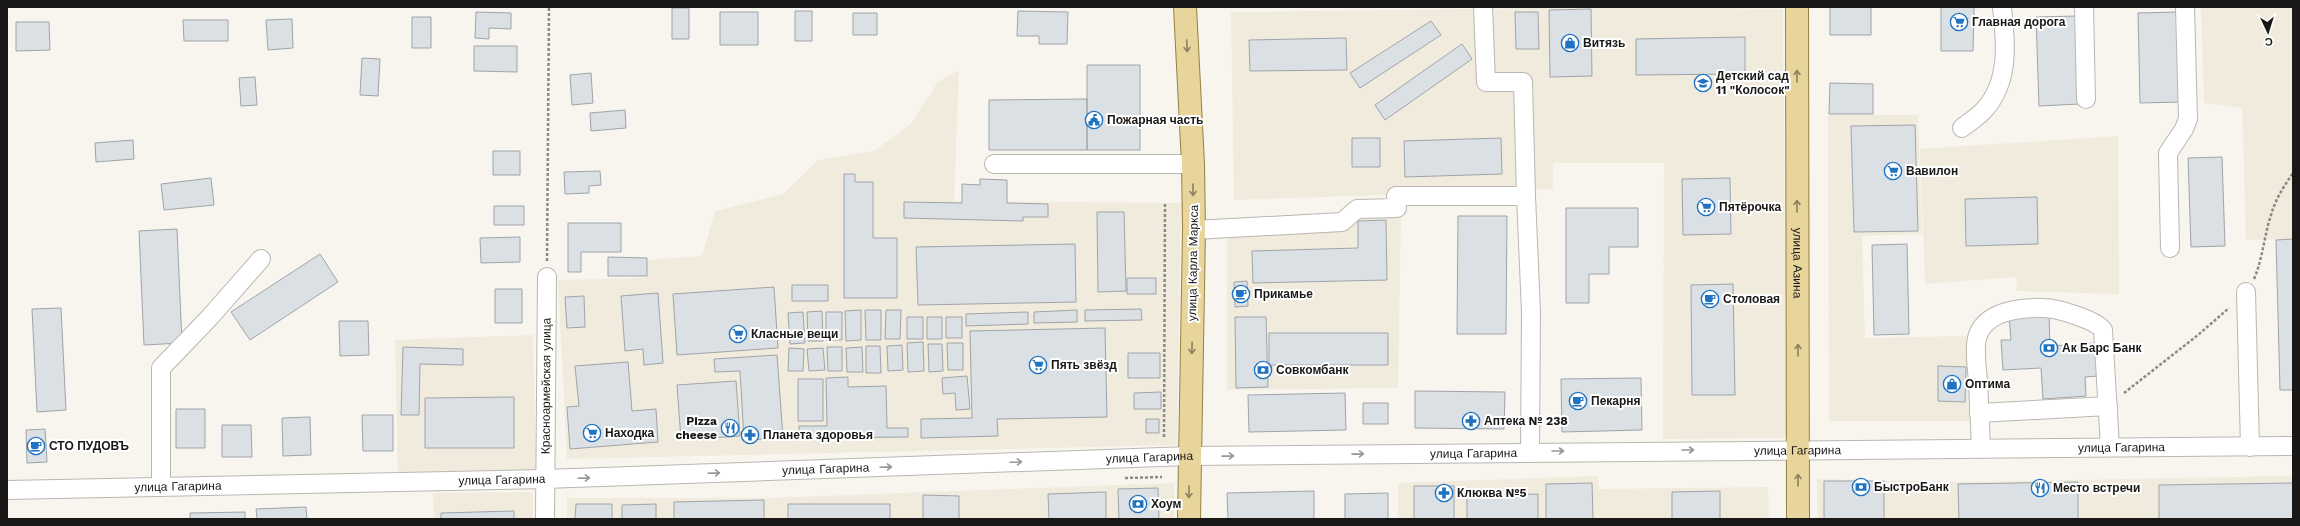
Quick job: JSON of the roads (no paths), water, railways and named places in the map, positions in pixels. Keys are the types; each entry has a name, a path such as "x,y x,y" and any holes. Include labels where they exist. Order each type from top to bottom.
{"main road":[{"name":"улица Карла Маркса","path":"1185,7 1193,164 1194,230 1188,519"},
{"name":"улица Азина","path":"1797,7 1798,519"}],"street":[{"path":"1483,7 1486,82 1523,82 1531,312 1530,452"},
{"path":"1962,128 1984,111 1993,98 2001,81 2004,69 2002,7"},
{"path":"2084,7 2086,99"},
{"path":"2170,248 2168,154 2184,130 2188,119 2184,7"},
{"path":"994,164 1193,164"},
{"path":"1194,230 1342,222 1357,209 1397,208 1396,196 1526,196"},
{"path":"161,487 161,368 210,317 260,259"},
{"name":"Красноармейская улица","path":"545,519 545,479 547,453 547,277"},
{"path":"2246,292 2250,446"},
{"path":"1981,448 1976,352 1979,333 1983,327 2003,312 2045,308 2062,311 2097,324 2103,330 2110,447"},
{"path":"1979,413 2108,406"},
{"name":"улица Гагарина","path":"7,490 545,479 1189,456 2293,446"}],"place":[{"name":"Главная дорога","path":"1959,22"},
{"name":"Витязь","path":"1570,43"},
{"name":"Детский сад 11 \"Колосок\"","path":"1703,83"},
{"name":"Пожарная часть","path":"1094,120"},
{"name":"Вавилон","path":"1893,171"},
{"name":"Пятёрочка","path":"1706,207"},
{"name":"Прикамье","path":"1241,294"},
{"name":"Столовая","path":"1710,299"},
{"name":"Класные вещи","path":"738,334"},
{"name":"Ак Барс Банк","path":"2049,348"},
{"name":"Пять звёзд","path":"1038,365"},
{"name":"Совкомбанк","path":"1263,370"},
{"name":"Оптима","path":"1952,384"},
{"name":"Пекарня","path":"1578,401"},
{"name":"Аптека № 238","path":"1471,421"},
{"name":"Pizza cheese","path":"730,428"},
{"name":"Находка","path":"592,433"},
{"name":"Планета здоровья","path":"750,435"},
{"name":"СТО ПУДОВЪ","path":"36,446"},
{"name":"БыстроБанк","path":"1861,487"},
{"name":"Место встречи","path":"2040,488"},
{"name":"Клюква №5","path":"1444,493"},
{"name":"Хоум","path":"1138,504"}]}
